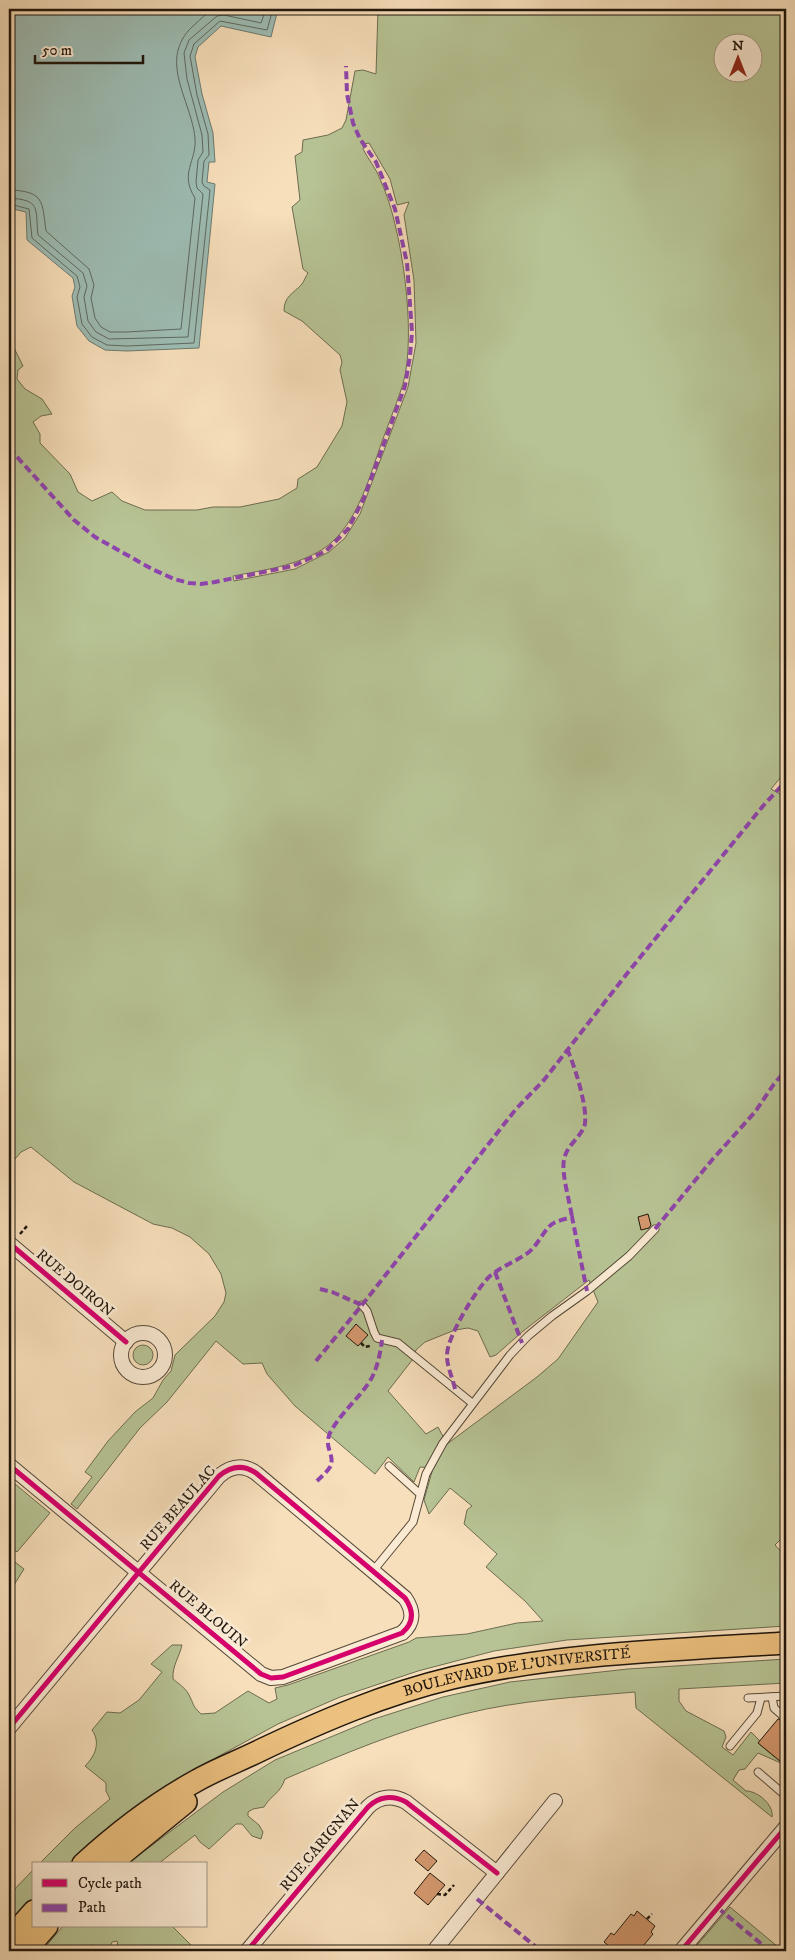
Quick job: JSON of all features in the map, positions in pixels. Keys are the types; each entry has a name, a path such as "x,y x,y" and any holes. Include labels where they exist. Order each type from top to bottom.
{"main road":[{"name":"BOULEVARD DE L'UNIVERSITÉ","path":"85,1862 147,1812 185,1787 308,1727 369,1703 425,1685 477,1673 547,1661 786,1643"},
{"name":"BOULEVARD DE L'UNIVERSITÉ","path":"112,1862 182,1805 260,1750"},
{"path":"9,1939 32,1913"},
{"path":"25,1951 45,1928"}],"street":[{"name":"RUE DOIRON","path":"9,1243 126,1342"},
{"name":"RUE BLOUIN","path":"9,1465 261,1674 271,1678 283,1676 402,1633 408,1628 412,1617"},
{"name":"RUE BEAULAC","path":"9,1728 225,1470 245,1467 256,1473 405,1598 410,1605 412,1617"},
{"name":"RUE CARIGNAN","path":"247,1951 368,1807 380,1799 397,1798 406,1802 497,1873"},
{"path":"434,1951 555,1801"},
{"path":"681,1951 786,1826"}],"lane":[{"path":"373,1571 411,1526 426,1474 438,1451 472,1403 510,1355 528,1336 629,1256 655,1229"},
{"path":"362,1305 367,1311 377,1338 398,1343 472,1403"},
{"path":"389,1466 420,1494"},
{"path":"748,1698 786,1696"},
{"path":"772,1697 774,1708 782,1715"},
{"path":"730,1746 757,1712 761,1698"},
{"path":"758,1772 786,1796"}],"path":[{"path":"437,1894 445,1895 454,1885"},
{"path":"646,1919 652,1914"}],"green space":[{"path":"378,9 786,9 786,771 771,789 782,795 786,794 786,1534 775,1545 786,1557 786,1626 567,1640 494,1651 418,1671 340,1697 278,1724 186,1774 122,1819 70,1862 41,1862 75,1828 110,1799 106,1791 106,1783 85,1766 92,1758 96,1749 95,1735 92,1730 107,1712 120,1713 139,1700 162,1672 151,1664 172,1645 182,1645 173,1679 187,1692 201,1714 215,1713 248,1691 269,1703 277,1699 275,1688 288,1685 416,1638 467,1634 517,1623 543,1621 525,1601 486,1567 497,1554 464,1524 467,1510 472,1506 450,1488 429,1514 424,1500 433,1468 420,1467 414,1482 388,1457 375,1474 295,1406 267,1374 262,1363 243,1364 216,1341 167,1402 140,1428 77,1509 71,1504 92,1477 85,1472 108,1441 135,1412 153,1398 163,1380 171,1371 175,1355 215,1316 224,1302 226,1293 221,1274 209,1254 190,1237 172,1228 153,1224 74,1182 31,1147 21,1152 9,1166 9,338 23,366 18,370 17,379 25,389 42,399 52,414 41,416 33,422 40,434 40,443 70,474 78,492 92,501 112,492 122,501 145,510 197,510 213,507 240,507 279,499 297,488 298,479 317,467 342,426 347,402 340,370 342,362 340,355 302,321 284,311 287,299 302,284 308,273 303,269 292,207 300,200 295,156 302,152 303,140 328,135 342,128 346,120 355,71 363,70 376,74","holes":["369,143 390,179 397,205 409,202 404,215 414,280 416,343 408,387 360,514 345,538 329,552 295,569 234,581 233,576 280,567 302,560 323,549 333,541 350,520 368,483 403,384 407,363 408,309 401,251 395,223 378,175 363,149 364,144","589,1280 598,1302 558,1359 537,1377 447,1444 438,1427 426,1434 388,1391 413,1359 416,1350 425,1342 455,1330 468,1328 478,1331 490,1357 496,1355 522,1332"]},
{"path":"143,1345 150,1348 153,1355 150,1362 143,1365 136,1362 133,1355 136,1348"},
{"path":"9,1479 50,1513 17,1552 9,1545"},
{"path":"10,1562 15,1562 24,1569 9,1593"},
{"path":"786,1659 786,1683 679,1689 679,1701 686,1711 724,1731 726,1737 722,1747 733,1755 751,1732 760,1741 758,1743 783,1764 758,1753 745,1769 739,1770 733,1780 746,1791 760,1796 768,1804 772,1817 636,1708 635,1692 506,1705 441,1720 396,1735 351,1751 285,1779 281,1788 264,1807 248,1812 248,1816 259,1825 263,1832 261,1839 252,1836 242,1824 236,1824 209,1849 195,1835 161,1862 130,1862 223,1792 275,1760 374,1719 443,1697 510,1682 628,1669"},
{"path":"32,1871 32,1902 9,1927 9,1895"},
{"path":"730,1907 783,1951 692,1951"},
{"path":"61,1928 174,1928 195,1949 195,1951 160,1951 152,1949 119,1951 117,1941 112,1942 108,1951 96,1951 94,1945 88,1946 83,1951 42,1951"}],"water":[{"path":"9,9 278,9 271,37 221,26 198,47 195,57 202,94 213,133 215,162 209,162 207,182 215,184 199,348 105,350 89,341 77,326 72,296 75,287 73,278 27,240 26,212 9,208"}],"building":[{"path":"648,1214 651,1225 649,1228 641,1230 638,1217"},
{"path":"356,1324 368,1335 358,1346 346,1336"},
{"path":"786,1718 786,1766 758,1743 778,1719 783,1720"},
{"path":"424,1850 437,1861 428,1871 415,1860"},
{"path":"430,1873 445,1885 428,1905 414,1893"},
{"path":"637,1911 655,1926 651,1932 653,1934 639,1951 605,1951 609,1946 604,1942 611,1933 614,1935 631,1914 634,1916"}],"marked path":[{"path":"9,448 74,520 95,537 152,569 174,579 189,583 215,582 293,566 326,551 348,529 364,498 405,386 412,332 407,263 395,209 376,162 360,139 353,123 347,94 346,66"},
{"path":"316,1361 516,1109 544,1080 629,971 763,806 786,781"},
{"path":"567,1049 580,1088 585,1111 584,1127 567,1151 563,1165 572,1217"},
{"path":"655,1229 712,1160 755,1112 786,1070"},
{"path":"455,1389 448,1364 448,1348 451,1338 470,1302 490,1276 529,1252 548,1228 556,1222 572,1217 587,1291"},
{"path":"495,1272 522,1343"},
{"path":"320,1289 362,1305"},
{"path":"317,1481 330,1467 332,1459 328,1443 330,1433 374,1374 382,1340"},
{"path":"9,1482 17,1472"},
{"path":"477,1899 541,1951"},
{"path":"718,1908 770,1951"}],"cycle path":[{"path":"9,1243 126,1342"},
{"path":"9,1465 261,1674 271,1678 283,1677 402,1633 411,1621 410,1608 405,1598 256,1473 242,1467 233,1468 219,1476 9,1728"},
{"path":"247,1951 368,1807 381,1799 396,1798 406,1802 497,1873"},
{"path":"681,1951 786,1827"}]}
